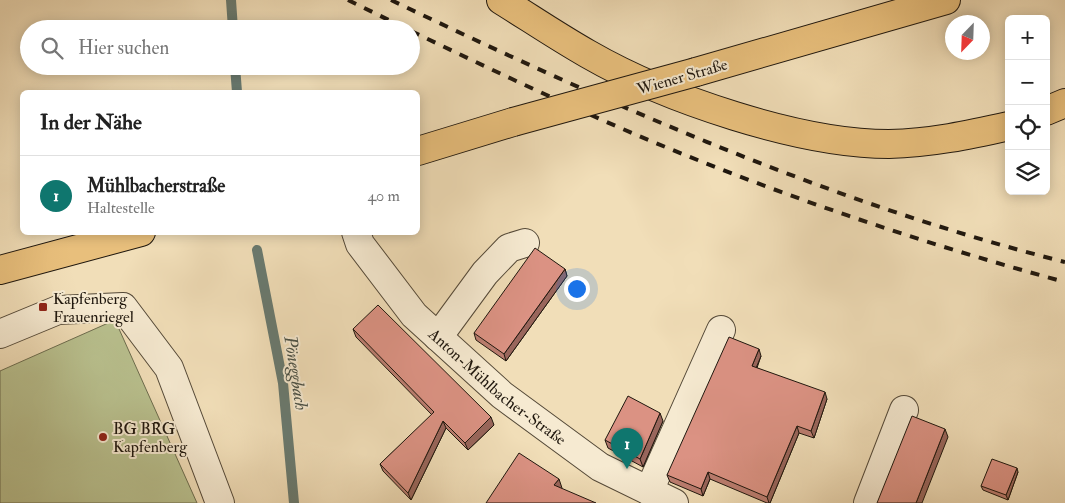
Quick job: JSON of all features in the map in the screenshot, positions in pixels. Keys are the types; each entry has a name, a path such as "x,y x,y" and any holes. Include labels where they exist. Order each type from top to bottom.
{"main road":[{"path":"501,0 589,55 671,94 760,123 844,141 889,144 945,140 1005,127"},
{"name":"Wiener Straße","path":"420,150 513,122 696,72 946,0"},
{"path":"1050,109 1065,103"},
{"path":"0,270 130,235"}],"street":[{"name":"Anton-Mühlbacher-Straße","path":"357,235 360,244 414,315 502,395 600,467 674,503"},
{"path":"438,337 485,274 509,248 525,243"},
{"path":"0,334 58,310 123,307 169,368 220,503"},
{"path":"649,491 720,330"},
{"path":"868,503 904,410"}],"green space":[{"name":"BG BRG Kapfenberg","path":"115,320 197,503 0,503 0,371"}],"building":[{"path":"535,248 565,269 504,354 474,333"},
{"path":"378,305 491,417 465,443 443,421 408,493 380,464 434,412 353,329"},
{"path":"729,337 759,349 752,366 825,392 811,431 797,426 767,497 708,472 701,489 667,475"},
{"path":"628,396 660,413 640,459 605,440"},
{"path":"912,416 945,429 916,503 877,503"},
{"path":"519,453 559,479 554,485 596,503 486,503"},
{"path":"992,459 1017,468 1006,495 981,486"}],"waterway":[{"name":"Pöneggbach","path":"231,0 232,20"},
{"name":"Pöneggbach","path":"236,75 237,90"},
{"name":"Pöneggbach","path":"257,250 283,383 294,503"}],"railway":[{"path":"348,0 389,20"},
{"path":"391,0 638,113 806,181 978,238 1065,262"},
{"path":"420,35 590,115 702,162 856,218 960,252 1065,282"}],"place":[{"name":"Kapfenberg Frauenriegel","path":"43,307"},
{"name":"BG BRG Kapfenberg","path":"103,437"},
{"name":"Mühlbacherstraße","path":"627,469"}]}
